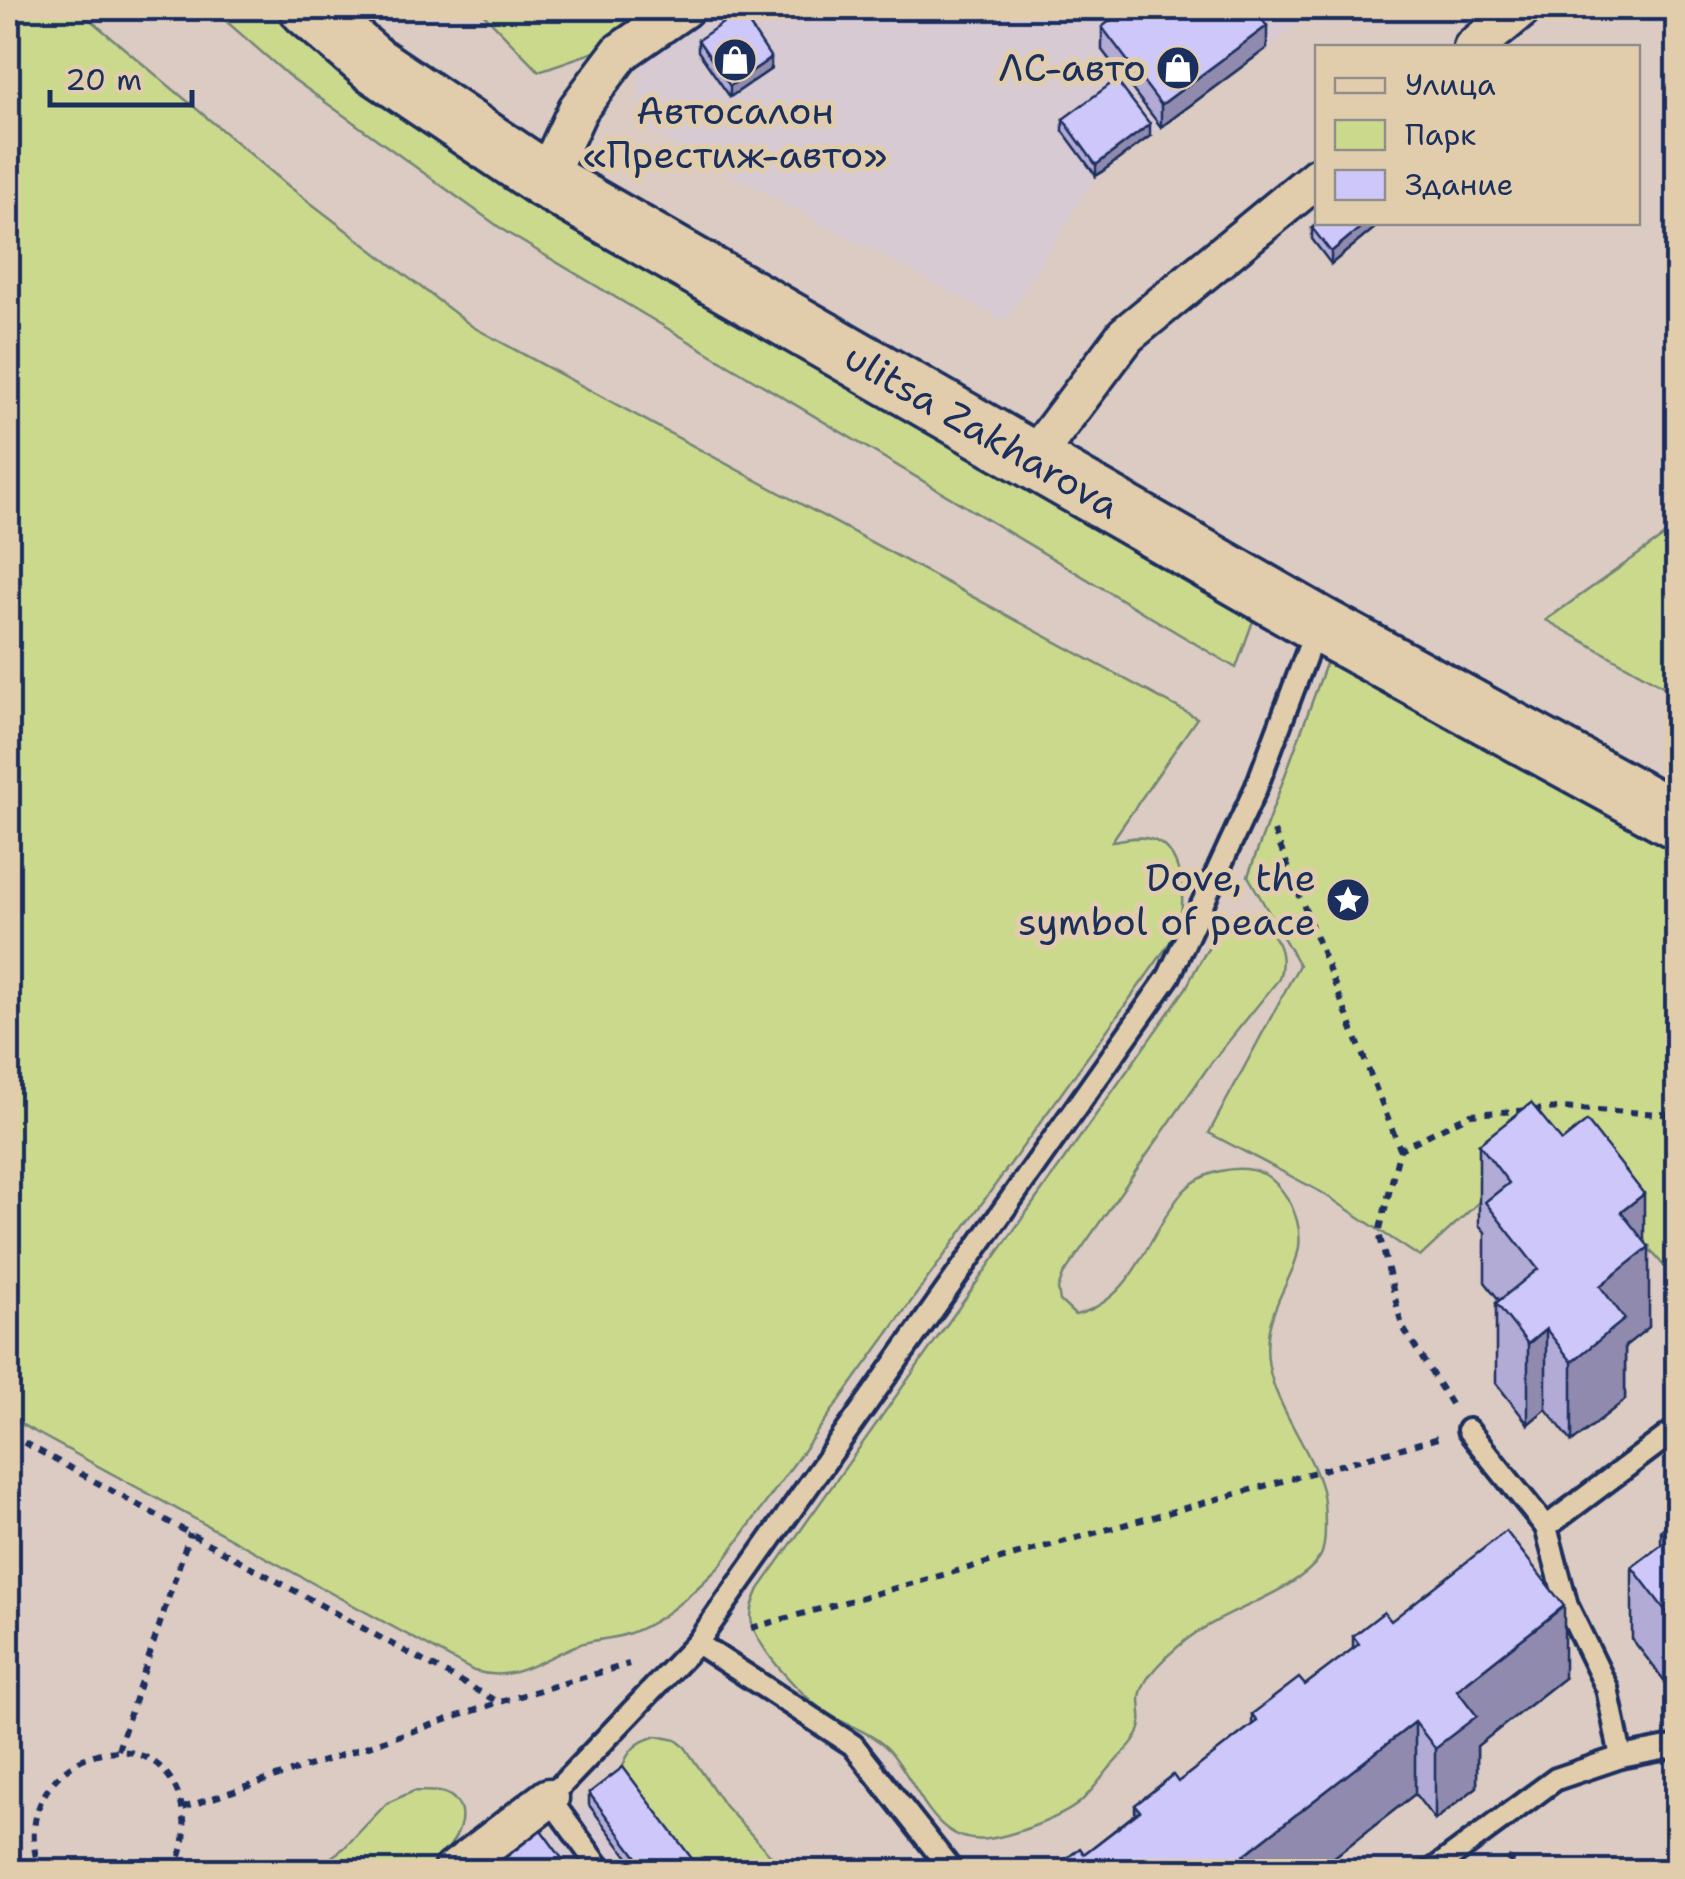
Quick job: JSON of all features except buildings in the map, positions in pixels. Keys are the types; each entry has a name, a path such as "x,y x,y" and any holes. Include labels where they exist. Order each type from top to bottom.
{"main road":[{"name":"ulitsa Zakharova","path":"308,8 373,64 545,180 1318,624 1678,821"}],"street":[{"path":"545,180 578,108 621,52 684,8"},
{"path":"1477,45 1522,8"},
{"path":"1032,460 1126,335 1315,178"},
{"path":"452,1872 549,1798"}],"lane":[{"path":"603,1872 549,1798 697,1643 1169,976 1256,788 1318,624"},
{"path":"1546,1527 1678,1428"},
{"path":"1468,1430 1546,1527 1567,1606 1607,1688 1620,1757"},
{"path":"697,1643 853,1745 953,1872"},
{"path":"1430,1872 1556,1779 1620,1757 1678,1746"}],"path":[{"path":"183,1808 500,1702 697,1643 1468,1430 1402,1326 1378,1233 1400,1149 1256,788"},
{"path":"1400,1149 1471,1114 1562,1108 1678,1115"},
{"path":"10,1435 500,1702"},
{"path":"118,1750 190,1532"},
{"path":"40,1872 26,1829 32,1802 45,1778 65,1760 91,1750 118,1750 140,1757 160,1770 174,1787 183,1808 186,1835 172,1872"}],"shaded area":[{"path":"711,8 1321,8 1096,176 1005,321 640,126 640,57"},
{"path":"623,1778 693,1872 502,1872"}],"green space":[{"path":"8,8 76,8 291,188 473,327 1197,718 1112,841 1145,838 1161,844 1176,863 1182,903 1178,927 1171,940 720,1566 689,1596 640,1629 581,1644 526,1669 502,1674 474,1671 8,1417"},
{"path":"211,8 270,8 310,43 1251,611 1253,621 1236,668 506,232 289,76"},
{"path":"478,8 662,8 606,48 539,71"},
{"path":"1677,527 1677,694 1546,620"},
{"path":"1327,661 1677,854 1677,1281 1551,1135 1420,1257 1321,1192 1209,1133 1299,965 1248,876"},
{"path":"1251,920 1267,930 1278,944 1282,960 1279,979 1211,1063 1063,1275 1058,1289 1060,1301 1075,1315 1112,1296 1138,1265 1181,1194 1208,1175 1243,1169 1264,1174 1275,1183 1289,1201 1300,1237 1294,1266 1274,1311 1267,1351 1277,1393 1322,1490 1323,1550 1310,1569 1295,1581 1200,1630 1158,1666 1142,1690 1138,1734 1079,1803 1060,1815 988,1839 953,1833 928,1809 882,1743 820,1708 782,1672 754,1629 754,1603 759,1589 1186,988 1211,945 1228,928"},
{"path":"657,1736 676,1740 685,1747 725,1806 785,1871 693,1871 622,1769 635,1747"},
{"path":"414,1791 445,1793 459,1807 461,1817 455,1838 425,1871 311,1872 344,1848 387,1803"}],"place":[{"name":"Автосалон «Престиж-авто»","path":"735,60"},
{"name":"ЛС-авто","path":"1178,68"},
{"name":"Dove, the symbol of peace","path":"1348,900"}]}
